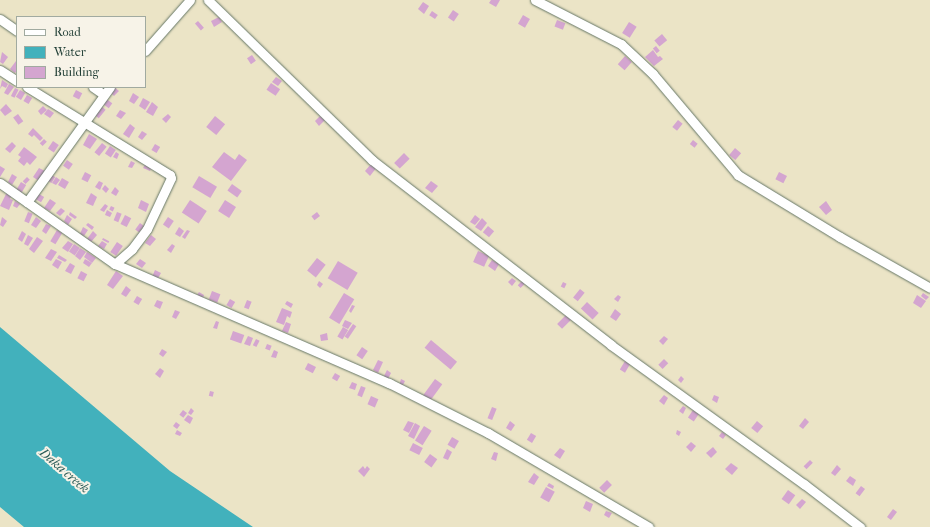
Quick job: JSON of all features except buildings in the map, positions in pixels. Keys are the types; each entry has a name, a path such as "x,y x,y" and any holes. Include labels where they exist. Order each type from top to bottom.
{"street":[{"path":"146,50 190,0"},
{"path":"208,0 372,160 611,345 804,484 860,527"},
{"path":"535,0 621,44 652,74 738,175 840,237 930,288"},
{"path":"0,19 16,31"},
{"path":"0,70 16,80"},
{"path":"28,88 170,175 171,178 147,229 132,248 115,264"},
{"path":"94,88 103,94"},
{"path":"27,202 103,94 109,88"},
{"path":"0,182 115,264 389,383 488,433 649,527"}],"water":[{"name":"Daka creek","path":"0,327 170,471 253,527 24,527 0,507"}]}
